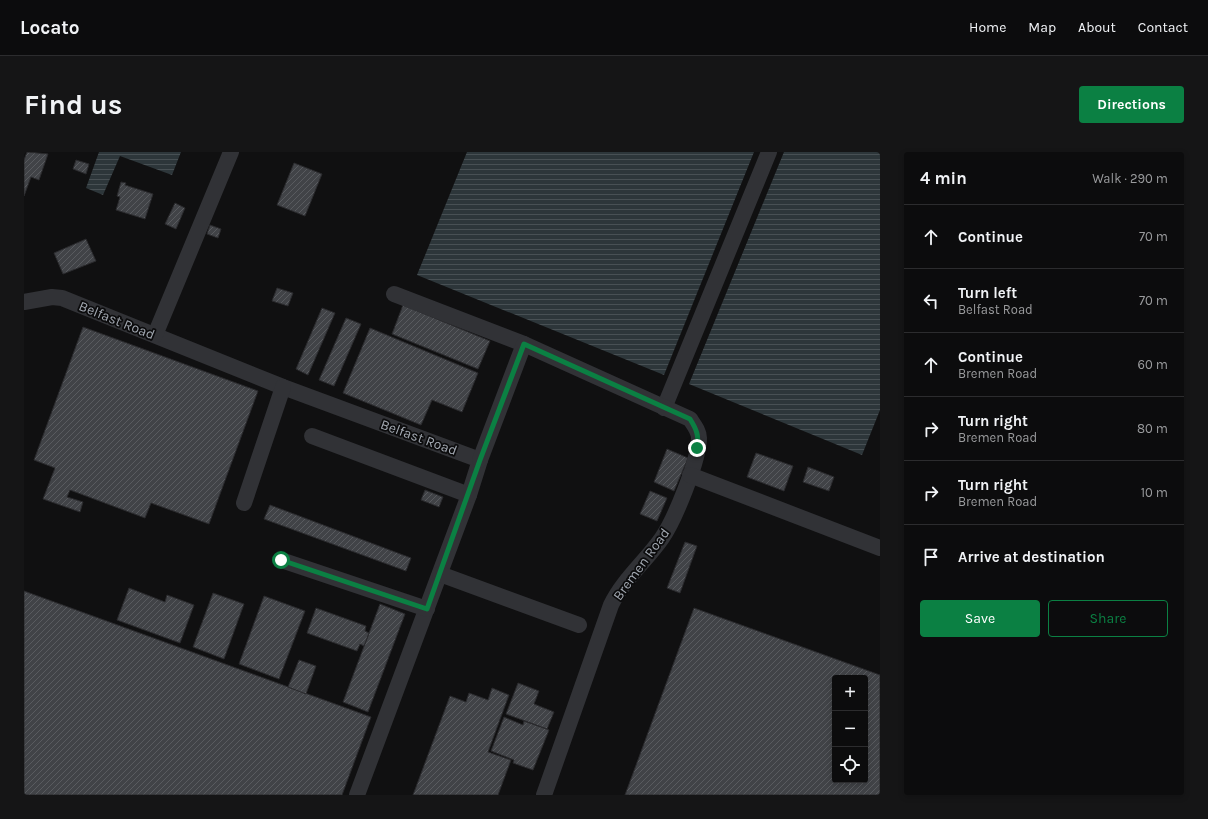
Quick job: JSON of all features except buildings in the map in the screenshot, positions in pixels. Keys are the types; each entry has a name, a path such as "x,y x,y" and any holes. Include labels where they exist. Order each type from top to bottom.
{"street":[{"path":"155,335 231,152"},
{"path":"664,408 769,152"},
{"name":"Bremen Road","path":"394,294 524,344 690,419 697,429 698,443 690,475 670,525 662,538 618,591 544,795"},
{"name":"Belfast Road","path":"24,302 52,297 62,298 283,387 480,460"},
{"path":"357,795 524,344"},
{"path":"244,503 283,387"},
{"path":"312,436 469,495"},
{"path":"690,475 880,548"},
{"path":"281,560 427,609"},
{"path":"440,574 579,625"}],"shaded area":[{"path":"99,152 181,152 172,175 120,156 103,195 86,188"},
{"path":"467,152 754,152 664,375 417,275"},
{"path":"784,152 880,152 880,410 862,455 689,384"}],"route":[{"path":"281,560 427,609 469,495 480,460 524,344 690,419 697,429 699,438 697,448"}]}
